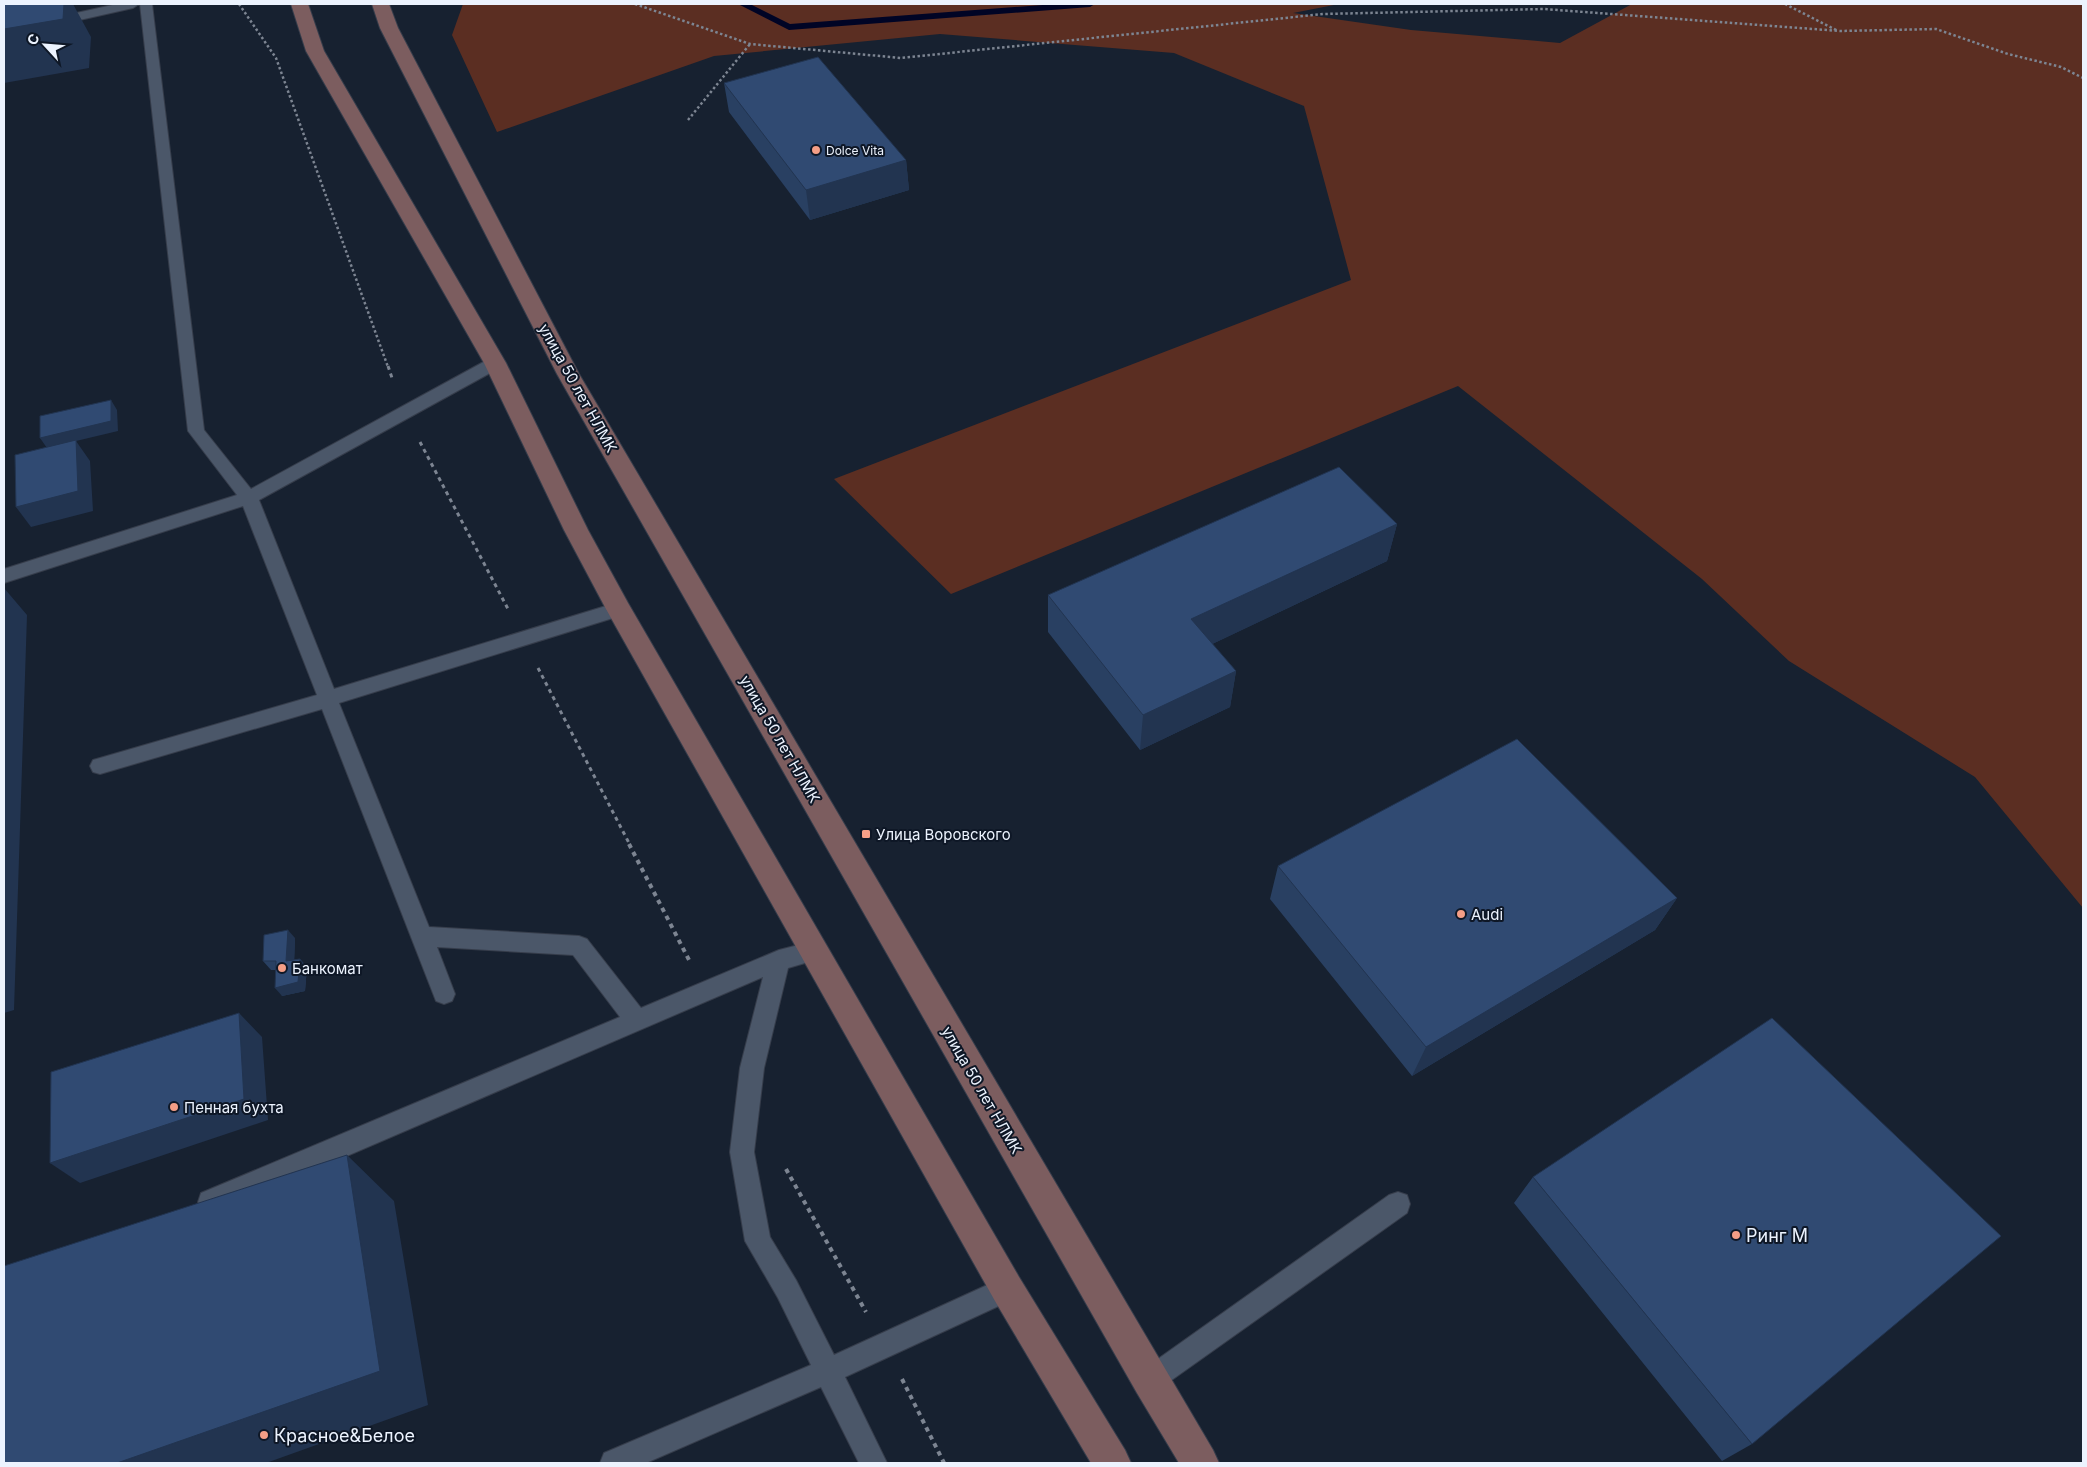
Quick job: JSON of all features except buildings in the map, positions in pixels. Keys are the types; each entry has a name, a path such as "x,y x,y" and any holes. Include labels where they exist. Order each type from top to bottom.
{"main road":[{"path":"299,4 315,51 495,363 576,530 619,609 1007,1289 1112,1463"},
{"name":"улица 50 лет НЛМК","path":"380,4 389,28 568,374 1150,1380 1200,1463"}],"lane":[{"path":"4,33 133,4"},
{"path":"146,4 196,431 249,498 444,994"},
{"path":"4,576 249,498 495,363"},
{"path":"100,766 328,699 619,609"},
{"path":"421,936 579,946 637,1020"},
{"path":"187,1211 779,960 814,951"},
{"path":"779,960 752,1068 742,1152 758,1241 787,1289 873,1463"},
{"path":"1150,1380 1398,1204"},
{"path":"614,1463 828,1371 1007,1289"}],"path":[{"path":"239,4 276,58 405,413 511,615"},
{"path":"635,4 750,44 901,58 1323,14 1544,9 1840,32 1936,29 2008,54 2061,67 2083,78"},
{"path":"1785,4 1840,32"},
{"path":"688,120 750,44"},
{"path":"902,1379 944,1463"}],"shaded area":[{"path":"463,4 1339,4 1293,13 1411,30 1560,43 1632,4 2083,4 2083,908 1975,777 1789,661 1702,579 1458,386 951,594 834,479 1351,280 1304,106 1174,53 940,34 714,56 497,132 452,35"}],"waterway":[{"path":"743,4 789,27 1090,4"}],"place":[{"name":"Dolce Vita","path":"816,150"},
{"name":"Улица Воровского","path":"866,834"},
{"name":"Audi","path":"1461,914"},
{"name":"Банкомат","path":"282,968"},
{"name":"Пенная бухта","path":"174,1107"},
{"name":"Ринг М","path":"1736,1235"},
{"name":"Красное&Белое","path":"264,1435"}]}
